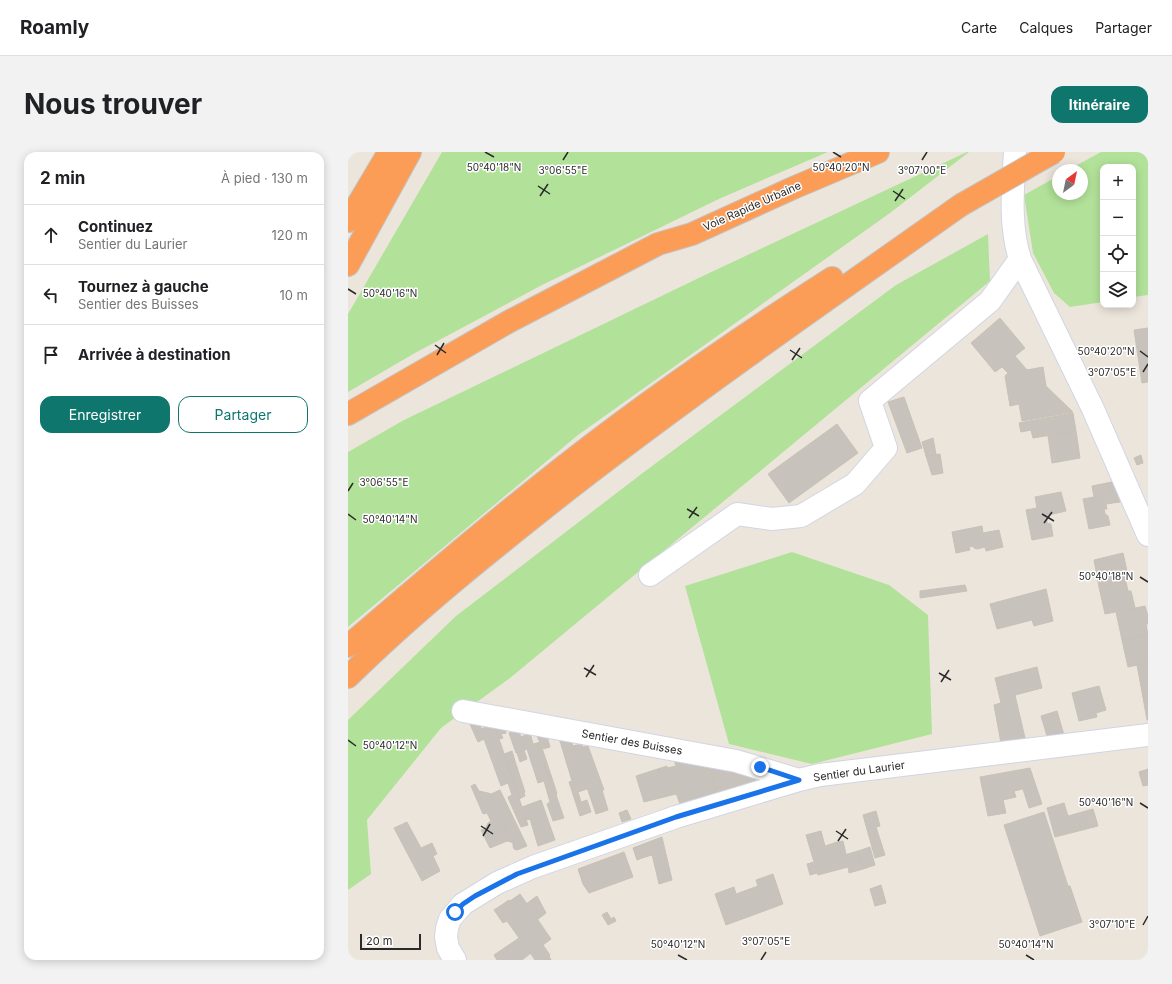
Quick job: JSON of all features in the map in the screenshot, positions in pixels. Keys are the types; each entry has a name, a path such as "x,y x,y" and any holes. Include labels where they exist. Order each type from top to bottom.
{"highway":[{"path":"348,221 389,152"},
{"path":"348,265 410,152"},
{"name":"Voie Rapide Urbaine","path":"692,234 786,191 878,152"},
{"path":"348,646 533,490 677,383 751,331 891,242 961,205 1054,152"},
{"path":"348,677 378,648 463,575 521,527 639,435 771,338 961,205"},
{"path":"348,414 510,321 658,244 692,234"},
{"path":"348,427 513,332 664,254 692,234"}],"street":[{"path":"1015,152 1013,219 1015,238 1020,259 1093,409 1148,535"},
{"path":"650,575 737,514 772,519 802,516 855,484 886,448 870,401 990,301 1020,259"},
{"name":"Sentier des Buisses","path":"463,711 736,761 799,780"},
{"name":"Sentier du Laurier","path":"454,960 448,948 446,937 447,928 450,919 463,904 497,883 533,868 670,819 820,775 1148,735"}],"green space":[{"path":"442,152 828,152 721,198 542,285 415,353 348,392 348,314"},
{"path":"969,152 890,213 578,435 348,627 348,452 404,420 705,275"},
{"path":"1101,152 1148,152 1148,295 1136,297 1136,164 1100,164 1100,302 1070,307 1054,293 1033,253 1024,195 1052,179 1052,200 1088,200 1088,164 1079,164"},
{"path":"988,234 990,281 510,678 441,728 367,820 371,874 348,890 348,720 456,616 644,472 896,285"},
{"path":"792,552 889,585 928,615 932,734 812,764 729,744 685,586"}],"building":[{"path":"1000,318 1025,348 1015,356 1027,370 1043,367 1046,386 1073,412 1022,421 1019,404 1010,406 1005,376 1008,373 1002,367 995,372 971,343"},
{"path":"1148,328 1148,382 1142,383 1134,330"},
{"path":"904,397 922,448 907,453 888,402"},
{"path":"1073,413 1076,431 1033,438 1031,430 1021,432 1019,423"},
{"path":"837,424 858,453 789,503 768,474"},
{"path":"1076,431 1080,458 1052,463 1048,436"},
{"path":"933,438 936,454 926,456 922,442"},
{"path":"940,454 943,473 932,475 926,456"},
{"path":"1141,455 1143,463 1137,465 1134,458"},
{"path":"1112,482 1120,502 1106,504 1107,509 1104,509 1105,514 1108,516 1110,525 1089,529 1083,499 1094,497 1092,486"},
{"path":"1061,492 1066,511 1049,515 1049,518 1047,518 1047,523 1051,524 1053,536 1032,540 1026,510 1037,508 1035,497"},
{"path":"982,526 983,533 999,530 1003,547 986,551 985,547 977,549 973,546 969,547 970,550 956,553 952,532"},
{"path":"1123,553 1127,571 1123,571 1126,582 1099,587 1094,560"},
{"path":"1126,582 1128,591 1131,591 1135,608 1105,614 1099,587"},
{"path":"965,585 967,591 920,598 920,591"},
{"path":"1046,589 1053,621 1034,626 1032,620 997,629 990,604"},
{"path":"1145,606 1148,616 1148,624 1146,624 1148,635 1122,640 1116,612"},
{"path":"1148,635 1148,663 1128,667 1122,640"},
{"path":"1148,663 1148,691 1142,692 1137,665"},
{"path":"1037,667 1042,688 1015,695 1025,738 1001,743 994,705 1001,703 995,678"},
{"path":"1099,686 1106,710 1096,713 1097,717 1079,721 1072,693"},
{"path":"1148,691 1148,720 1147,720 1142,692"},
{"path":"1057,711 1064,735 1048,739 1041,716"},
{"path":"469,722 481,725 481,729 489,726 495,727 528,825 521,827 508,797 512,795 508,783 501,786 484,739 478,742"},
{"path":"495,727 505,729 506,733 501,734 503,738 499,739"},
{"path":"519,731 525,750 516,753 509,733"},
{"path":"530,733 533,744 537,743 549,779 552,778 564,818 553,821 547,804 550,802 544,781 538,783 527,749 525,750 521,737"},
{"path":"536,734 547,736 550,747 543,749"},
{"path":"559,738 571,740 587,789 578,792 581,802 587,800 591,812 580,816 569,782 572,781"},
{"path":"540,742 552,778 549,779 537,743"},
{"path":"581,744 583,747 588,746 604,790 602,790 608,810 596,814 573,746"},
{"path":"524,750 527,759 520,762 517,753"},
{"path":"512,751 515,761 507,763 504,754"},
{"path":"673,757 708,764 710,770 672,782 676,794 644,802 636,776 667,766 667,768 676,766"},
{"path":"515,761 525,792 525,796 519,799 507,763"},
{"path":"708,764 753,770 756,780 718,792"},
{"path":"1030,768 1042,804 1029,808 1023,789 1014,791 1016,797 1003,800 1006,813 988,816 980,777"},
{"path":"1148,769 1148,785 1143,786 1139,772"},
{"path":"710,770 718,792 680,804 672,782"},
{"path":"475,784 479,791 488,793 511,842 507,841 490,848 481,830 485,829 491,821 487,813 483,814 471,786"},
{"path":"500,790 527,846 517,850 514,849 513,843 511,842 488,793 491,794"},
{"path":"541,800 555,840 538,846 530,819 526,820 522,807"},
{"path":"1064,803 1068,816 1093,809 1098,826 1055,837 1047,808"},
{"path":"627,810 631,819 622,822 619,813"},
{"path":"876,811 880,826 876,827 885,855 875,858 863,815"},
{"path":"1044,812 1068,886 1070,886 1082,922 1040,936 1004,825"},
{"path":"407,822 421,848 432,843 437,854 433,856 440,871 422,881 394,828"},
{"path":"821,831 825,846 837,842 841,856 858,851 863,869 849,873 848,867 818,875 817,873 810,875 807,864 814,862 806,835"},
{"path":"662,837 672,880 659,884 651,850 641,854 642,858 637,860 633,848"},
{"path":"843,841 846,854 841,856 837,842"},
{"path":"870,847 875,865 863,869 858,851"},
{"path":"651,850 652,855 642,858 641,854"},
{"path":"624,852 633,877 589,893 583,884 578,869"},
{"path":"773,874 783,904 726,925 715,894 734,887 736,894 758,886 756,880"},
{"path":"881,885 886,903 875,906 870,889"},
{"path":"520,894 551,939 543,945 550,955 551,960 535,960 525,945 535,938 510,901"},
{"path":"537,896 546,913 537,920 526,904"},
{"path":"509,900 535,938 525,945 531,953 522,960 497,960 494,955 519,938 507,921 503,923 494,910"},
{"path":"607,912 611,919 614,917 616,921 608,925 602,915"}],"route":[{"path":"455,912 463,904 475,896 497,883 517,874 676,817 799,780 760,767"}]}
